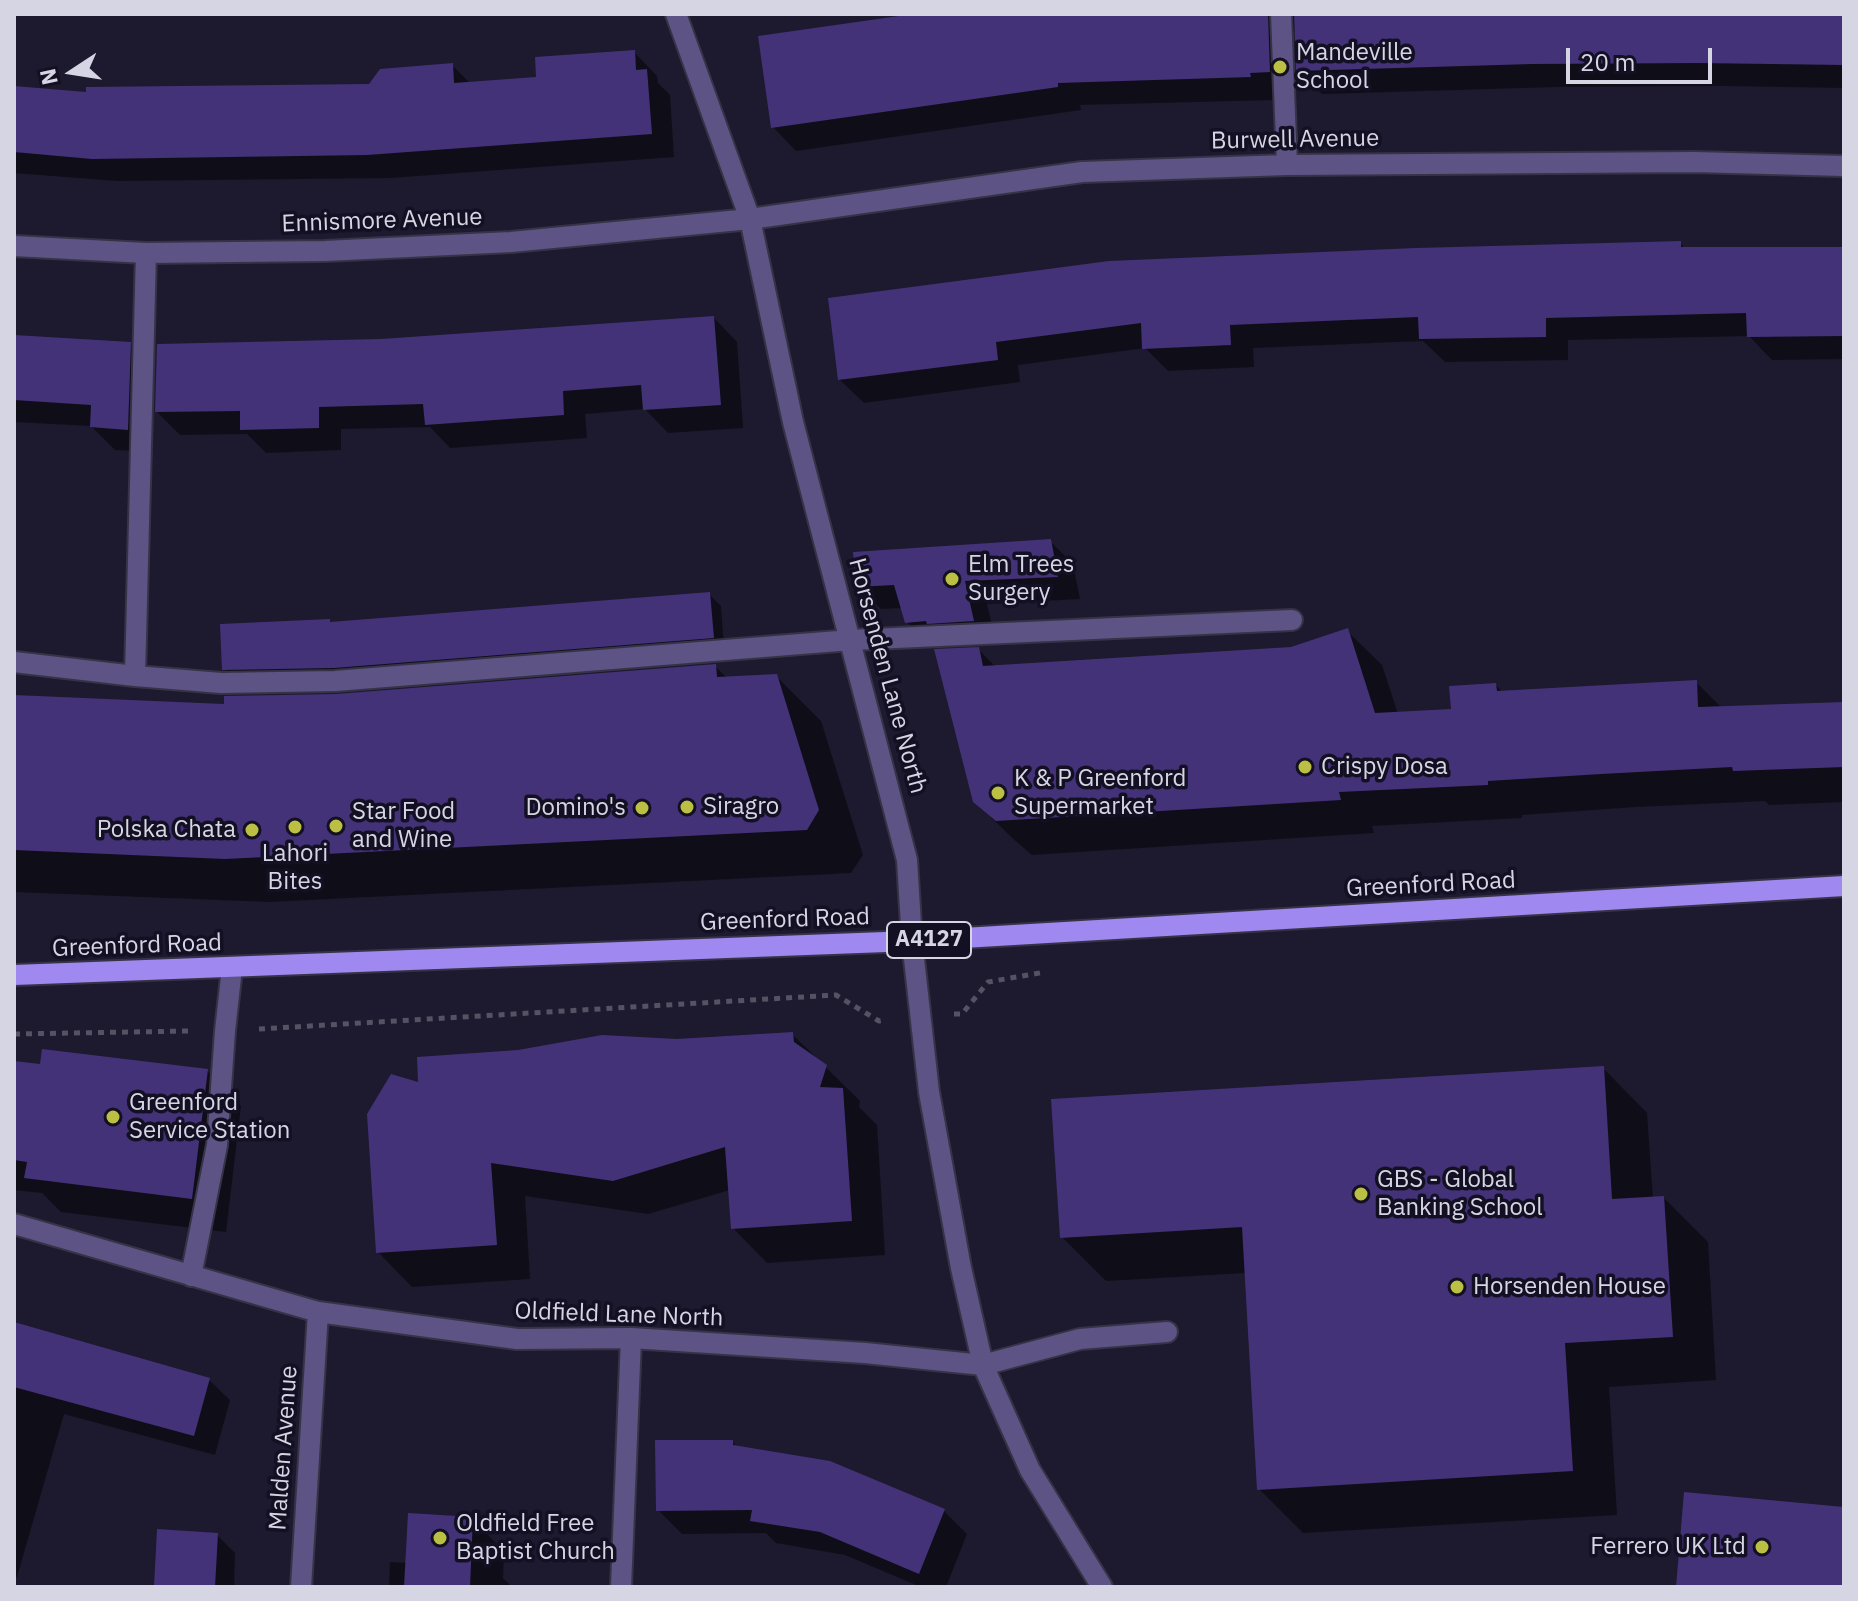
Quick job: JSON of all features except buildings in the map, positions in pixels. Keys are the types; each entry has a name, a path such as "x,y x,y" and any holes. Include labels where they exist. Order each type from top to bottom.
{"main road":[{"name":"Greenford Road","path":"14,975 912,941 1844,886"}],"street":[{"name":"Horsenden Lane North","path":"676,14 750,219 793,422 907,860 912,941 929,1092 961,1268 983,1365"},
{"path":"1281,14 1287,165"},
{"name":"Burwell Avenue","path":"750,219 1082,172 1287,165 1694,162 1844,166"},
{"name":"Ennismore Avenue","path":"14,246 146,253 325,251 511,242 750,219"},
{"path":"135,676 146,253"},
{"path":"14,662 221,683 335,681 851,640 1292,620"},
{"path":"191,1276 217,1145 232,968"},
{"name":"Oldfield Lane North","path":"14,1224 318,1312 517,1339 631,1338 865,1353 983,1365"},
{"name":"Malden Avenue","path":"301,1587 318,1312"},
{"path":"1102,1587 1030,1470 983,1365 1080,1339 1167,1332"},
{"path":"621,1587 631,1338"}],"path":[{"path":"14,1034 225,1031 836,995 879,1021 888,1020"}],"place":[{"name":"Mandeville School","path":"1280,67"},
{"name":"Elm Trees Surgery","path":"952,579"},
{"name":"Crispy Dosa","path":"1305,767"},
{"name":"K & P Greenford Supermarket","path":"998,793"},
{"name":"Siragro","path":"687,807"},
{"name":"Domino's","path":"642,808"},
{"name":"Star Food and Wine","path":"336,826"},
{"name":"Lahori Bites","path":"295,827"},
{"name":"Polska Chata","path":"252,830"},
{"name":"Greenford Service Station","path":"113,1117"},
{"name":"GBS - Global Banking School","path":"1361,1194"},
{"name":"Horsenden House","path":"1457,1287"},
{"name":"Oldfield Free Baptist Church","path":"440,1538"},
{"name":"Ferrero UK Ltd","path":"1762,1547"}]}
